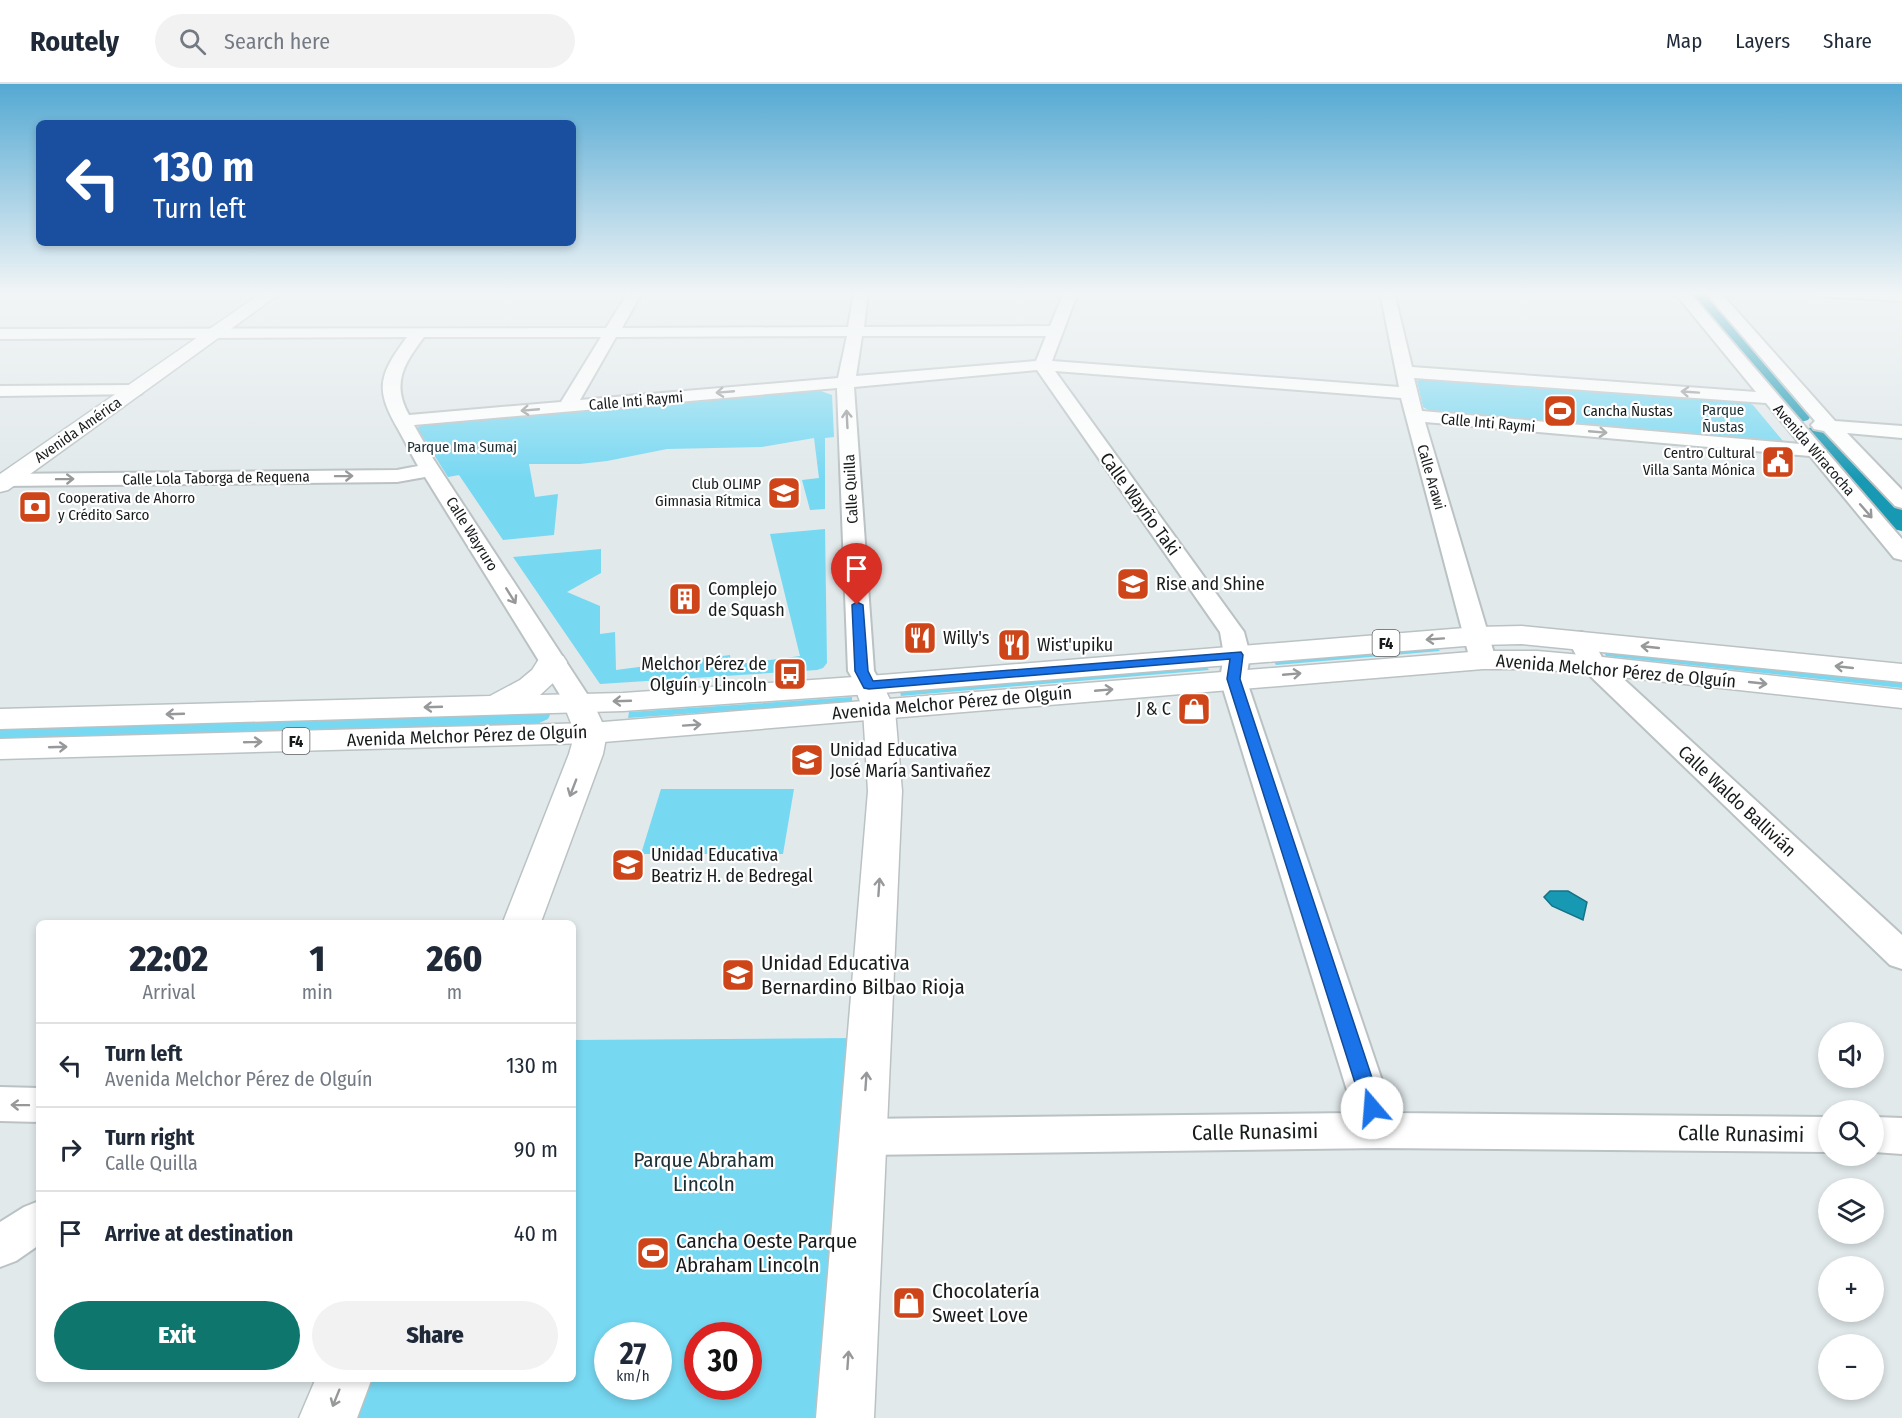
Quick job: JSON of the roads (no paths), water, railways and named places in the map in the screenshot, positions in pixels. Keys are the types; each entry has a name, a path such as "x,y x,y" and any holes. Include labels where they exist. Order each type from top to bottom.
{"main road":[{"name":"Avenida América","path":"2,477 105,390 158,354"},
{"name":"Avenida América","path":"2,477 186,354"},
{"name":"Avenida Melchor Pérez de Olguín","path":"0,749 585,718 874,698 1480,648 1537,660 1587,652 1902,673"},
{"name":"Avenida Melchor Pérez de Olguín","path":"1587,652 1902,699"},
{"path":"492,705 533,687 545,676 552,662"},
{"path":"845,1418 885,791 874,698"},
{"name":"Avenida Melchor Pérez de Olguín","path":"0,719 492,705 585,718"},
{"path":"523,920 586,754 585,718"},
{"path":"328,1418 342,1382"}],"street":[{"name":"Calle Wayruro","path":"403,354 393,374 391,399 401,421 585,718"},
{"path":"567,407 600,354"},
{"name":"Calle Quilla","path":"852,354 846,381 861,671 874,698"},
{"path":"1042,365 1046,354"},
{"name":"Calle Arawi","path":"1401,354 1414,416 1480,648"},
{"name":"Avenida Wiracocha","path":"1733,354 1902,553"},
{"name":"Avenida Wiracocha","path":"1767,354 1830,426 1902,502"},
{"name":"Calle Inti Raymi","path":"401,421 1042,365 1409,393"},
{"name":"Calle Wayño Taki","path":"1042,365 1232,632 1235,667 1379,1131"},
{"path":"1405,372 1770,398"},
{"path":"0,392 135,390"},
{"name":"Calle Inti Raymi","path":"1414,416 1814,451"},
{"path":"1791,423 1902,432"},
{"name":"Calle Lola Taborga de Requena","path":"2,477 397,476 431,470"},
{"name":"Calle Waldo Ballivián","path":"1587,652 1902,956"},
{"path":"0,1104 36,1105"},
{"name":"Calle Runasimi","path":"862,1137 1379,1131 1818,1135"},
{"path":"1884,1136 1902,1136"},
{"path":"0,1246 36,1223"}],"waterway":[{"path":"1748,354 1801,416"},
{"path":"1816,433 1902,524"}],"place":[{"name":"Cancha Ñustas","path":"1560,411"},
{"name":"Centro Cultural Villa Santa Mónica","path":"1778,462"},
{"name":"Club OLIMP Gimnasia Rítmica","path":"784,493"},
{"name":"Cooperativa de Ahorro y Crédito Sarco","path":"35,507"},
{"name":"Rise and Shine","path":"1133,584"},
{"name":"Complejo de Squash","path":"685,599"},
{"name":"Willy's","path":"920,638"},
{"name":"Wist'upiku","path":"1014,645"},
{"name":"Melchor Pérez de Olguín y Lincoln","path":"790,674"},
{"name":"J & C","path":"1194,709"},
{"name":"Unidad Educativa José María Santivañez","path":"807,760"},
{"name":"Unidad Educativa Beatriz H. de Bedregal","path":"628,865"},
{"name":"Unidad Educativa Bernardino Bilbao Rioja","path":"738,975"},
{"name":"Cancha Oeste Parque Abraham Lincoln","path":"653,1253"},
{"name":"Chocolatería Sweet Love","path":"909,1303"}],"park label":[{"name":"Parque Ñustas","path":"1723,418"},
{"name":"Parque Ima Sumaj","path":"462,447"},
{"name":"Parque Abraham Lincoln","path":"704,1172"}]}
